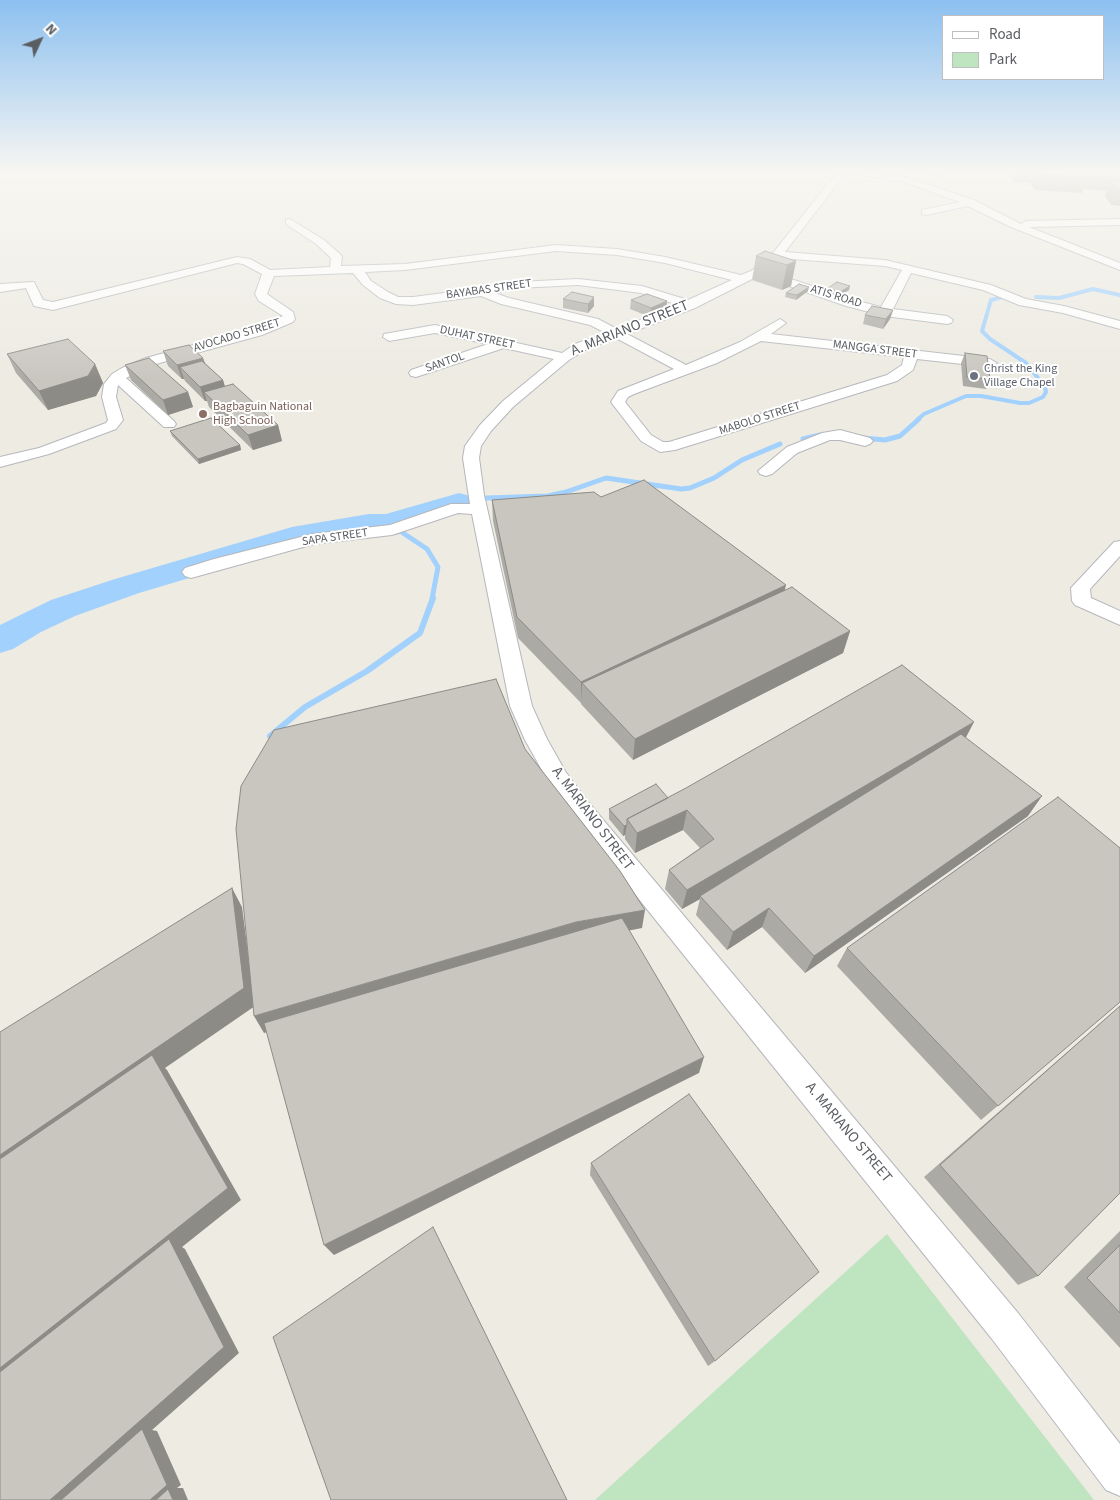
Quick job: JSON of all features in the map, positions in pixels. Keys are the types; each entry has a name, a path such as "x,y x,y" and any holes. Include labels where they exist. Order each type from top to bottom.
{"street":[{"path":"318,241 338,257 336,269"},
{"name":"A. MARIANO STREET","path":"788,241 777,255 743,280 691,305 580,348 564,357 508,404 485,428 473,446 471,458 478,504 521,706 536,740 557,777 764,1034 884,1176 1005,1326 1120,1476"},
{"path":"1055,241 1120,267"},
{"path":"0,288 30,284 38,303 53,306 237,260 246,262 268,273 336,269 357,270 405,267 541,249 564,248 616,252 665,260 743,280"},
{"path":"777,255 885,263 987,286 1023,302 1064,310 1120,326"},
{"name":"BAYABAS STREET","path":"357,270 367,283 384,296 396,300 413,301 483,292 518,285 578,282 642,290 691,305"},
{"name":"AVOCADO STREET","path":"117,377 151,361 257,332 289,319 288,315 263,298 261,294 268,273"},
{"name":"ATIS ROAD","path":"755,273 885,312 947,320"},
{"path":"885,312 902,279"},
{"path":"483,292 504,301 594,322 686,370 729,353 761,337 780,323"},
{"name":"DUHAT STREET","path":"389,337 435,329 564,357"},
{"path":"257,332 270,340"},
{"name":"MANGGA STREET","path":"761,337 990,364"},
{"name":"SANTOL","path":"416,373 503,343"},
{"name":"MABOLO STREET","path":"686,370 630,391 619,398 620,406 646,438 660,446 670,447 892,378 902,373 908,367 911,354"},
{"path":"0,462 44,452 111,426 116,420 110,397 111,384 117,377 169,424"},
{"path":"766,471 784,454 828,436 840,435 866,441"},
{"name":"SAPA STREET","path":"191,572 218,557 298,537 392,530 457,508 478,504"},
{"path":"1120,546 1080,588 1082,601 1120,619"}],"green space":[{"path":"887,1234 1094,1500 595,1500"}],"building":[{"path":"765,251 796,261 787,265 756,256"},
{"path":"837,282 850,286 840,292 828,288"},
{"path":"799,284 809,287 797,295 786,293"},
{"path":"572,292 594,297 588,304 563,299"},
{"path":"647,294 667,301 651,308 631,300"},
{"path":"872,306 893,310 886,319 865,315"},
{"path":"68,339 95,364 88,376 39,391 7,354"},
{"path":"189,345 203,358 177,365 163,351"},
{"path":"965,353 987,356 990,379 967,377"},
{"path":"149,358 188,392 163,400 125,365"},
{"path":"202,361 223,380 200,387 180,367"},
{"path":"233,384 278,425 248,435 204,392"},
{"path":"211,418 240,445 198,459 170,431"},
{"path":"644,480 786,585 581,682 517,617 492,500 594,492 601,497"},
{"path":"792,587 850,631 635,739 582,683"},
{"path":"902,665 974,722 687,890 669,870 714,839 687,810 637,833 627,819 686,788"},
{"path":"496,679 525,749 620,871 645,910 576,922 254,1016 236,829 241,786 274,730"},
{"path":"961,734 1042,796 814,956 769,908 733,932 700,896"},
{"path":"656,784 668,798 627,819 627,825 624,826 609,809"},
{"path":"1058,797 1120,848 1120,1002 998,1106 847,948"},
{"path":"232,888 244,988 0,1155 0,1032"},
{"path":"622,918 704,1057 324,1245 264,1023"},
{"path":"1120,1006 1120,1193 1038,1276 940,1165"},
{"path":"152,1055 228,1188 0,1368 0,1159"},
{"path":"689,1094 819,1272 715,1361 591,1163"},
{"path":"433,1227 567,1500 331,1500 273,1337"},
{"path":"169,1239 224,1347 50,1500 0,1500 0,1372"},
{"path":"1120,1245 1120,1313 1087,1278"},
{"path":"142,1429 167,1485 150,1500 61,1500"},
{"path":"168,1489 173,1500 156,1500"}],"waterway":[{"path":"1036,297 1059,298 1093,289 1120,295"},
{"path":"917,420 924,414 966,396 981,396 1020,403 1029,403 1043,397 1046,392 1045,387 1026,363 990,339 982,331 991,300 1006,296"},
{"path":"863,438 885,440 900,436 919,419"},
{"path":"803,439 820,435"},
{"path":"459,502 486,498 548,496 566,492 606,478 681,489 690,488 714,478 742,460 780,444"},
{"path":"388,523 459,502"},
{"path":"0,641 29,624 63,608 127,586 303,534 369,523 388,523"},
{"path":"388,523 394,526"},
{"path":"403,533 427,549 438,567 432,599"},
{"path":"270,736 305,707 367,671 420,633 433,598"}],"place":[{"name":"Christ the King Village Chapel","path":"974,376"},
{"name":"Bagbaguin National High School","path":"203,414"}]}
